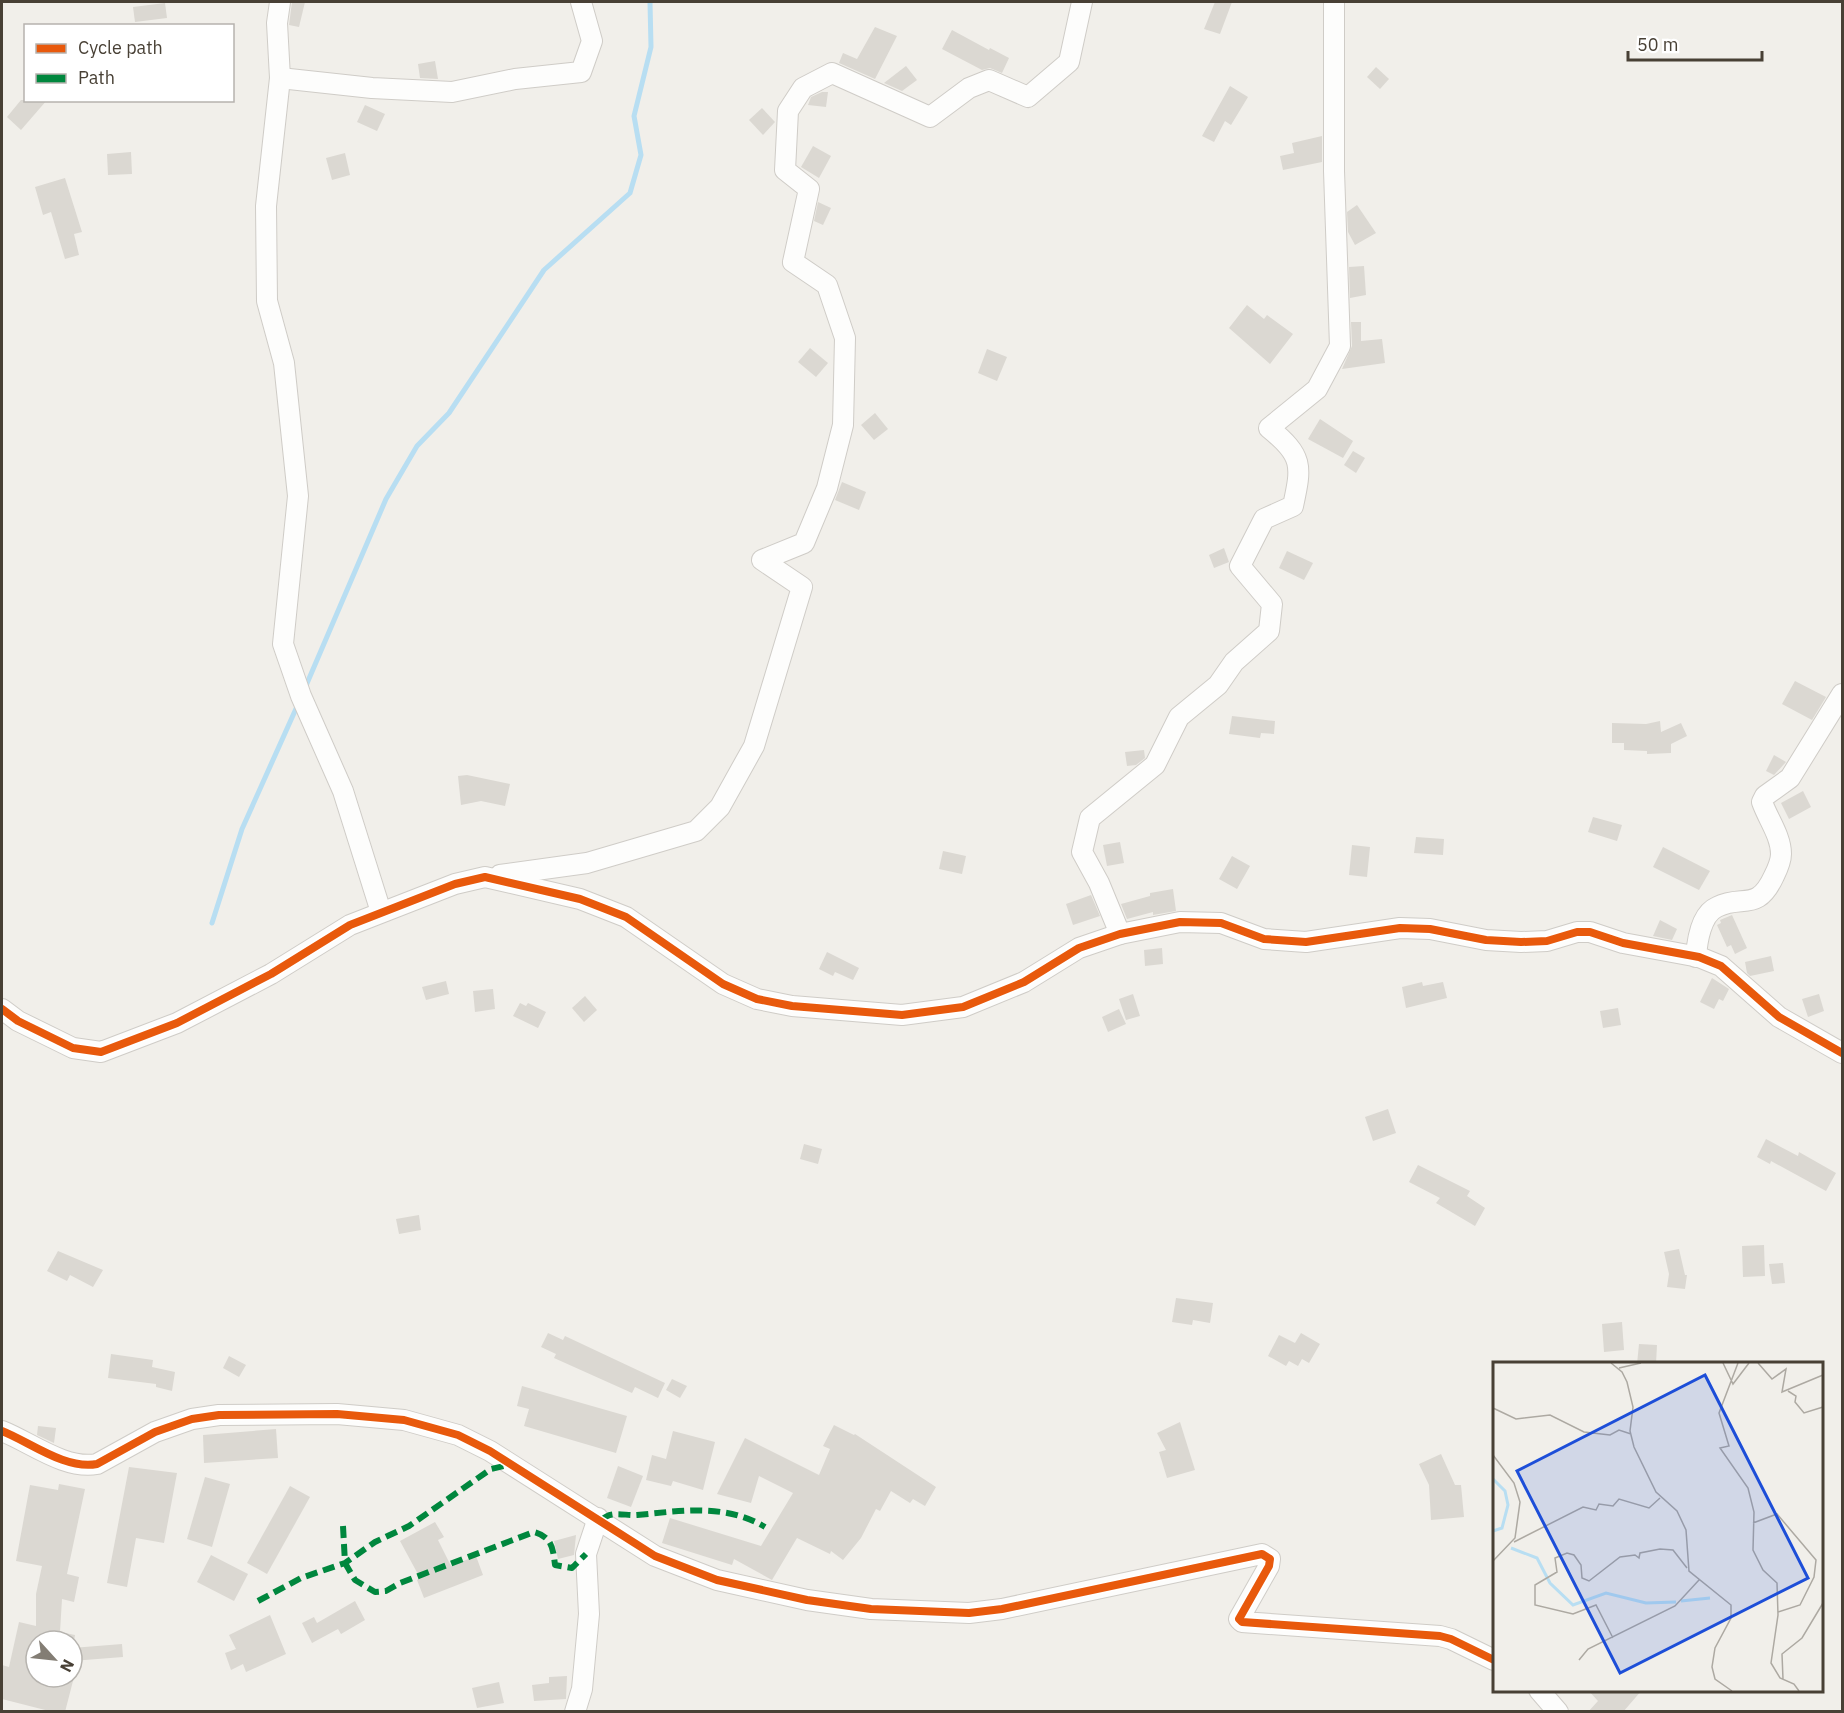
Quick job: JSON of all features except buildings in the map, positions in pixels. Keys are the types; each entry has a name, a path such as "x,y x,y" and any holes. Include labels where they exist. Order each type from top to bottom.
{"street":[{"path":"280,2 277,23 280,78 266,206 267,301 284,363 298,496 283,644 301,696 343,791 381,912"},
{"path":"280,78 372,88 453,92 515,79 582,72 592,41 580,2"},
{"path":"2,1009 18,1020 73,1048 101,1052 177,1023 271,974 350,925 455,884 485,877 587,863 696,831 720,807 754,746 802,587 762,560 804,543 827,488 843,425 845,338 827,285 793,262 809,189 785,170 788,111 803,88 832,74 930,117 969,88 989,80 1028,97 1069,62 1082,2"},
{"path":"1120,934 1099,883 1082,852 1090,818 1155,765 1179,717 1218,686 1234,662 1269,631 1272,604 1240,566 1264,519 1293,506 1301,472 1290,445 1269,428 1317,389 1340,346 1334,171 1334,2"},
{"path":"1696,957 1701,928 1716,907 1758,898 1770,885 1781,854 1775,831 1762,802 1765,796 1790,778 1842,694"},
{"path":"485,877 580,899 626,917 723,984 757,999 792,1006 902,1015 963,1007 1024,982 1079,948 1120,934 1180,922 1221,923 1264,939 1306,942 1400,928 1430,929 1458,936 1521,942 1547,941 1577,932 1590,932 1661,952 1696,957 1721,966 1779,1017 1842,1053"},
{"path":"2,1431 64,1459 87,1465 97,1464 155,1432 192,1419 219,1415 327,1414 404,1420 458,1435 490,1451 655,1556 697,1573 807,1600 871,1609 969,1613 996,1611 1262,1554 1268,1556 1270,1563 1239,1619 1242,1622 1440,1636 1493,1660"},
{"path":"575,1712 582,1689 589,1614 586,1554 598,1518"},
{"path":"1541,1692 1558,1712"}],"waterway":[{"path":"305,688 386,499 417,446 449,413 544,270 630,193 641,155 634,116 651,47 650,2"},
{"path":"212,923 242,829 299,702"}],"marked path":[{"path":"258,1601 301,1578 345,1563 375,1542 409,1526 491,1469 512,1464"},
{"path":"602,1520 614,1514 637,1515 702,1510 734,1514 765,1527"},
{"path":"343,1526 345,1563 355,1580 375,1592 386,1591 400,1583 534,1532 548,1540 555,1565 572,1568 586,1554"}],"cycle path":[{"path":"2,1009 18,1021 73,1048 101,1052 177,1023 271,974 350,925 455,884 485,877 580,899 626,917 723,984 757,999 792,1006 902,1015 963,1007 1024,982 1079,948 1120,934 1180,922 1221,923 1264,939 1306,942 1400,928 1430,929 1486,940 1521,942 1547,941 1577,932 1590,932 1623,943 1699,957 1721,966 1779,1017 1842,1053"},
{"path":"2,1431 60,1459 85,1465 97,1464 155,1432 192,1419 219,1415 337,1414 404,1420 458,1435 490,1451 655,1556 717,1580 807,1600 871,1609 969,1613 1002,1609 1262,1554 1270,1559 1269,1566 1239,1619 1242,1622 1440,1636 1493,1660"}]}
